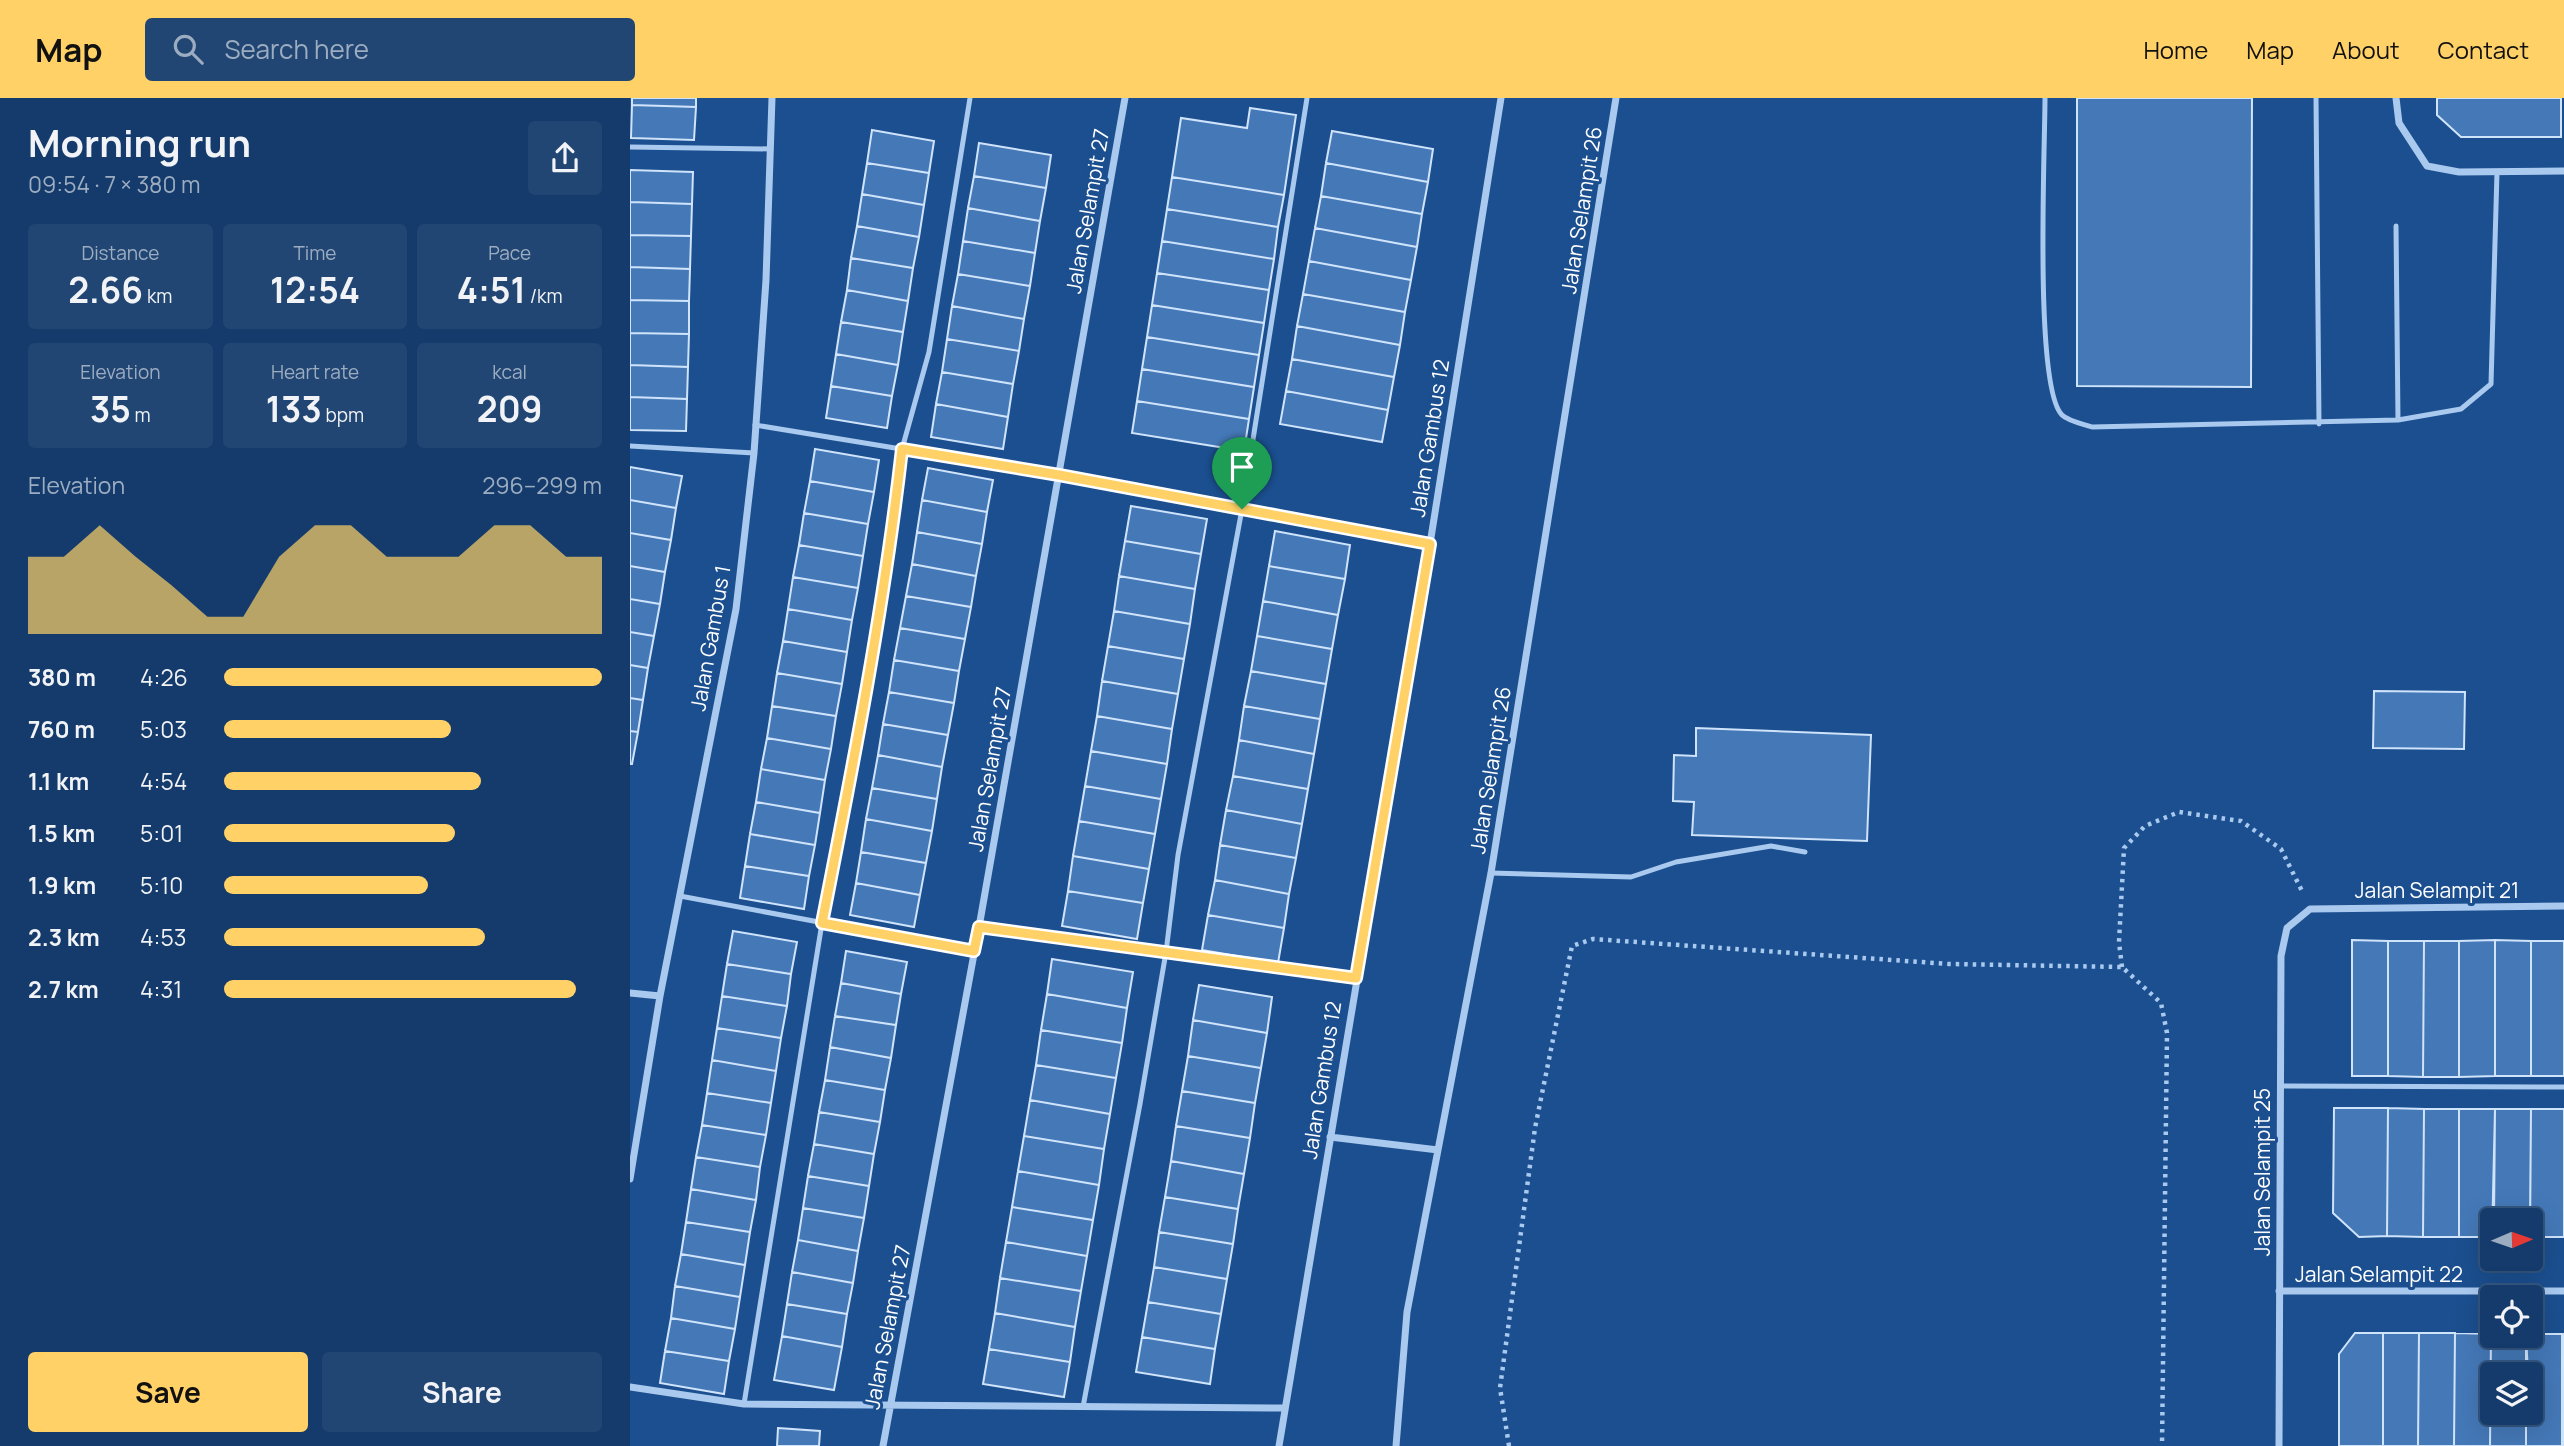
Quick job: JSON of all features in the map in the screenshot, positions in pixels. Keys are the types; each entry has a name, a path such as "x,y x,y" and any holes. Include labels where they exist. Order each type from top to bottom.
{"street":[{"name":"Jalan Gambus 1","path":"630,1179 660,996 736,609 754,453 766,280 772,98"},
{"name":"Jalan Selampit 27","path":"883,1446 979,927 1125,98"},
{"name":"Jalan Gambus 12","path":"1279,1446 1430,544 1501,98"},
{"name":"Jalan Selampit 26","path":"1396,1446 1407,1312 1491,873 1616,98"},
{"path":"2396,98 2399,123 2427,166 2459,172 2564,171"},
{"name":"Jalan Selampit 21","path":"2310,909 2564,906"},
{"name":"Jalan Selampit 25","path":"2279,1446 2281,956 2287,928 2310,909"},
{"path":"630,993 660,996"},
{"path":"1330,1137 1438,1150"},
{"name":"Jalan Selampit 22","path":"2279,1291 2564,1292"},
{"path":"630,1387 744,1404 1285,1408"}],"lane":[{"path":"744,1404 822,923 854,762 902,449 929,352 970,98"},
{"path":"1083,1407 1166,952 1178,855 1242,509 1307,98"},
{"path":"2045,98 2044,352 2053,401 2063,416 2092,427 2319,424 2399,420 2461,409 2491,384 2497,172"},
{"path":"2316,98 2319,424"},
{"path":"630,147 771,149"},
{"path":"2396,226 2399,420"},
{"path":"755,425 1059,475 1430,544"},
{"path":"630,446 754,453"},
{"path":"1491,873 1631,877 1676,862 1771,846 1805,852"},
{"path":"680,896 974,951"},
{"path":"979,927 1356,978"},
{"path":"2280,1086 2564,1087"}],"path":[{"path":"2162,1446 2166,1033 2161,1003 2122,967 2119,942 2124,848 2144,826 2179,812 2241,821 2281,849 2310,909"},
{"path":"1509,1446 1500,1388 1535,1128 1572,946 1593,939 1620,940 1949,964 2122,967"}],"building":[{"path":"632,98 696,98 696,107 632,105"},
{"path":"2077,98 2252,98 2251,387 2077,386"},
{"path":"2437,98 2561,98 2561,137 2461,137 2437,115"},
{"path":"632,105 696,107 694,140 631,138"},
{"path":"1250,108 1296,115 1284,195 1172,177 1181,118 1247,128"},
{"path":"872,130 934,141 929,173 867,163"},
{"path":"1332,131 1433,149 1428,182 1326,163"},
{"path":"979,143 1051,155 1046,188 974,176"},
{"path":"867,163 929,173 924,205 862,194"},
{"path":"1326,163 1428,182 1422,214 1321,196"},
{"path":"630,170 693,172 692,204 630,202"},
{"path":"974,176 1046,188 1040,221 968,208"},
{"path":"1172,177 1284,195 1278,227 1167,209"},
{"path":"862,194 924,205 919,237 857,226"},
{"path":"1321,196 1422,214 1417,247 1315,228"},
{"path":"630,202 692,204 691,236 630,235"},
{"path":"968,208 1040,221 1035,253 963,241"},
{"path":"1167,209 1278,227 1274,259 1162,241"},
{"path":"857,226 919,237 913,268 851,258"},
{"path":"1315,228 1417,247 1411,280 1309,261"},
{"path":"630,235 691,236 690,269 630,267"},
{"path":"963,241 1035,253 1030,286 958,274"},
{"path":"1162,241 1274,259 1269,290 1157,273"},
{"path":"851,258 913,268 908,301 847,290"},
{"path":"1309,261 1411,280 1405,312 1303,294"},
{"path":"630,267 690,269 689,301 630,300"},
{"path":"1157,273 1269,290 1264,323 1152,305"},
{"path":"958,274 1030,286 1024,319 952,306"},
{"path":"847,290 908,301 903,332 841,322"},
{"path":"1303,294 1405,312 1400,345 1297,326"},
{"path":"630,300 689,301 689,334 630,333"},
{"path":"1152,305 1264,323 1259,355 1147,337"},
{"path":"952,306 1024,319 1019,351 947,339"},
{"path":"841,322 903,332 898,365 836,354"},
{"path":"1297,326 1400,345 1394,377 1292,359"},
{"path":"630,333 689,334 688,367 630,365"},
{"path":"1147,337 1259,355 1254,387 1142,369"},
{"path":"947,339 1019,351 1013,384 942,372"},
{"path":"836,354 898,365 892,396 831,386"},
{"path":"1292,359 1394,377 1388,410 1286,391"},
{"path":"630,365 688,367 687,399 630,397"},
{"path":"1142,369 1254,387 1249,419 1137,401"},
{"path":"942,372 1013,384 1008,417 936,404"},
{"path":"831,386 892,396 887,428 826,418"},
{"path":"1286,391 1388,410 1382,442 1280,424"},
{"path":"630,397 687,399 686,431 630,430"},
{"path":"1137,401 1249,419 1244,451 1132,433"},
{"path":"936,404 1008,417 1003,449 931,437"},
{"path":"815,449 879,460 874,492 810,481"},
{"path":"630,467 682,476 676,508 630,500"},
{"path":"928,468 993,480 987,512 922,500"},
{"path":"810,481 874,492 868,524 804,513"},
{"path":"630,500 676,508 671,540 630,533"},
{"path":"922,500 987,512 982,544 917,532"},
{"path":"1131,506 1207,519 1201,554 1125,541"},
{"path":"804,513 868,524 863,556 799,545"},
{"path":"1275,531 1350,545 1345,579 1269,566"},
{"path":"917,532 982,544 976,576 912,564"},
{"path":"630,533 671,540 665,572 630,566"},
{"path":"1125,541 1201,554 1195,589 1119,576"},
{"path":"799,545 863,556 858,588 793,577"},
{"path":"912,564 976,576 971,607 906,596"},
{"path":"630,566 665,572 660,604 630,599"},
{"path":"1269,566 1345,579 1338,615 1263,601"},
{"path":"1119,576 1195,589 1190,624 1114,611"},
{"path":"793,577 858,588 852,620 788,609"},
{"path":"906,596 971,607 965,639 900,628"},
{"path":"630,599 660,604 654,636 630,632"},
{"path":"1263,601 1338,615 1332,649 1257,636"},
{"path":"788,609 852,620 847,652 783,641"},
{"path":"1114,611 1190,624 1184,659 1108,646"},
{"path":"900,628 965,639 959,671 894,660"},
{"path":"630,632 654,636 648,668 630,665"},
{"path":"1257,636 1332,649 1326,684 1251,671"},
{"path":"783,641 847,652 842,684 777,673"},
{"path":"1108,646 1184,659 1178,694 1102,681"},
{"path":"894,660 959,671 954,703 889,692"},
{"path":"630,665 648,668 643,700 630,698"},
{"path":"1251,671 1326,684 1320,719 1244,706"},
{"path":"777,673 842,684 836,716 772,706"},
{"path":"1102,681 1178,694 1172,729 1097,716"},
{"path":"2374,691 2465,692 2464,749 2373,748"},
{"path":"889,692 954,703 948,735 883,724"},
{"path":"630,698 643,700 638,732 630,731"},
{"path":"772,706 836,716 831,749 767,738"},
{"path":"1244,706 1320,719 1314,754 1239,740"},
{"path":"1097,716 1172,729 1167,764 1091,751"},
{"path":"883,724 948,735 942,767 878,755"},
{"path":"1696,728 1871,735 1867,841 1692,835 1694,802 1673,801 1674,755 1696,756"},
{"path":"630,731 638,732 632,764 630,764"},
{"path":"767,738 831,749 825,780 761,769"},
{"path":"1239,740 1314,754 1308,789 1233,776"},
{"path":"1091,751 1167,764 1161,799 1085,786"},
{"path":"878,755 942,767 937,799 872,788"},
{"path":"761,769 825,780 820,813 756,802"},
{"path":"1233,776 1308,789 1302,824 1226,810"},
{"path":"1085,786 1161,799 1155,834 1079,821"},
{"path":"872,788 937,799 932,831 866,819"},
{"path":"756,802 820,813 815,845 750,834"},
{"path":"1226,810 1302,824 1296,858 1220,845"},
{"path":"866,819 932,831 926,863 861,852"},
{"path":"1079,821 1155,834 1149,869 1073,856"},
{"path":"750,834 815,845 809,876 745,866"},
{"path":"1220,845 1296,858 1289,894 1215,880"},
{"path":"861,852 926,863 920,895 856,883"},
{"path":"1073,856 1149,869 1143,903 1068,891"},
{"path":"745,866 809,876 804,909 740,898"},
{"path":"1215,880 1289,894 1284,928 1208,915"},
{"path":"856,883 920,895 914,927 850,915"},
{"path":"1068,891 1143,903 1137,939 1062,926"},
{"path":"1208,915 1284,928 1278,963 1202,950"},
{"path":"733,931 797,942 791,974 727,964"},
{"path":"2352,940 2388,941 2388,1076 2352,1076"},
{"path":"2495,940 2495,1076 2459,1077 2459,941"},
{"path":"2495,940 2531,941 2531,1076 2495,1076"},
{"path":"2388,941 2424,941 2423,1077 2388,1076"},
{"path":"2424,941 2459,941 2459,1077 2423,1077"},
{"path":"2531,941 2564,941 2564,1076 2531,1076"},
{"path":"846,951 907,962 901,994 841,983"},
{"path":"1052,959 1133,972 1127,1008 1047,994"},
{"path":"727,964 791,974 787,1006 722,996"},
{"path":"841,983 901,994 896,1025 835,1016"},
{"path":"1199,985 1272,997 1267,1033 1193,1020"},
{"path":"1047,994 1127,1008 1122,1043 1041,1030"},
{"path":"722,996 787,1006 781,1038 717,1028"},
{"path":"835,1016 896,1025 891,1058 830,1047"},
{"path":"1193,1020 1267,1033 1261,1068 1188,1056"},
{"path":"717,1028 781,1038 776,1071 712,1060"},
{"path":"1041,1030 1122,1043 1116,1078 1036,1065"},
{"path":"830,1047 891,1058 885,1090 825,1080"},
{"path":"1188,1056 1261,1068 1255,1103 1182,1091"},
{"path":"712,1060 776,1071 771,1103 707,1093"},
{"path":"1036,1065 1116,1078 1110,1114 1030,1100"},
{"path":"825,1080 885,1090 880,1122 819,1112"},
{"path":"1182,1091 1255,1103 1250,1138 1176,1126"},
{"path":"707,1093 771,1103 766,1135 702,1125"},
{"path":"1030,1100 1110,1114 1104,1149 1024,1136"},
{"path":"2334,1108 2388,1108 2387,1236 2359,1237 2333,1213"},
{"path":"2388,1108 2424,1109 2423,1237 2387,1236"},
{"path":"2424,1109 2459,1109 2459,1237 2423,1237"},
{"path":"2459,1109 2495,1109 2493,1208 2480,1208 2480,1237 2459,1237"},
{"path":"2495,1109 2531,1109 2530,1208 2494,1208"},
{"path":"2531,1109 2564,1109 2564,1237 2543,1237 2543,1208 2530,1208"},
{"path":"819,1112 880,1122 874,1154 814,1144"},
{"path":"702,1125 766,1135 760,1167 696,1157"},
{"path":"1176,1126 1250,1138 1244,1174 1171,1161"},
{"path":"1024,1136 1104,1149 1099,1185 1018,1171"},
{"path":"814,1144 874,1154 869,1186 808,1176"},
{"path":"696,1157 760,1167 756,1200 691,1189"},
{"path":"1171,1161 1244,1174 1238,1209 1165,1197"},
{"path":"1018,1171 1099,1185 1093,1220 1012,1207"},
{"path":"808,1176 869,1186 864,1218 803,1208"},
{"path":"691,1189 756,1200 750,1232 686,1222"},
{"path":"1165,1197 1238,1209 1233,1244 1159,1232"},
{"path":"1012,1207 1093,1220 1087,1256 1006,1242"},
{"path":"803,1208 864,1218 858,1251 798,1240"},
{"path":"686,1222 750,1232 745,1265 681,1254"},
{"path":"1159,1232 1233,1244 1227,1279 1154,1267"},
{"path":"798,1240 858,1251 853,1283 792,1272"},
{"path":"1006,1242 1087,1256 1081,1291 1000,1278"},
{"path":"681,1254 745,1265 740,1297 675,1286"},
{"path":"1154,1267 1227,1279 1221,1314 1148,1302"},
{"path":"792,1272 853,1283 847,1314 787,1304"},
{"path":"1000,1278 1081,1291 1075,1327 995,1313"},
{"path":"675,1286 740,1297 735,1329 671,1318"},
{"path":"1148,1302 1221,1314 1215,1349 1142,1337"},
{"path":"787,1304 847,1314 842,1347 782,1336"},
{"path":"995,1313 1075,1327 1070,1362 989,1349"},
{"path":"671,1318 735,1329 729,1361 665,1351"},
{"path":"2355,1333 2383,1333 2383,1446 2339,1446 2339,1354"},
{"path":"2383,1333 2419,1333 2418,1446 2383,1446"},
{"path":"2419,1333 2455,1333 2454,1446 2418,1446"},
{"path":"2455,1333 2480,1334 2480,1348 2491,1348 2491,1362 2480,1362 2480,1425 2490,1425 2490,1446 2454,1446"},
{"path":"2543,1334 2562,1334 2562,1446 2526,1446 2526,1425 2543,1425 2543,1362 2527,1362 2527,1348 2543,1348"},
{"path":"2564,1334 2564,1446 2562,1446"},
{"path":"782,1336 842,1347 834,1390 774,1380"},
{"path":"1142,1337 1215,1349 1210,1384 1136,1372"},
{"path":"2491,1348 2526,1348 2526,1362 2491,1362"},
{"path":"989,1349 1070,1362 1064,1397 983,1384"},
{"path":"665,1351 729,1361 724,1394 660,1383"},
{"path":"2490,1425 2526,1425 2526,1446 2490,1446"},
{"path":"778,1428 820,1431 819,1446 777,1446"}],"route":[{"path":"902,449 1242,509 1430,544 1356,978 979,927 974,951 822,923 852,775 895,512 902,449"}]}
